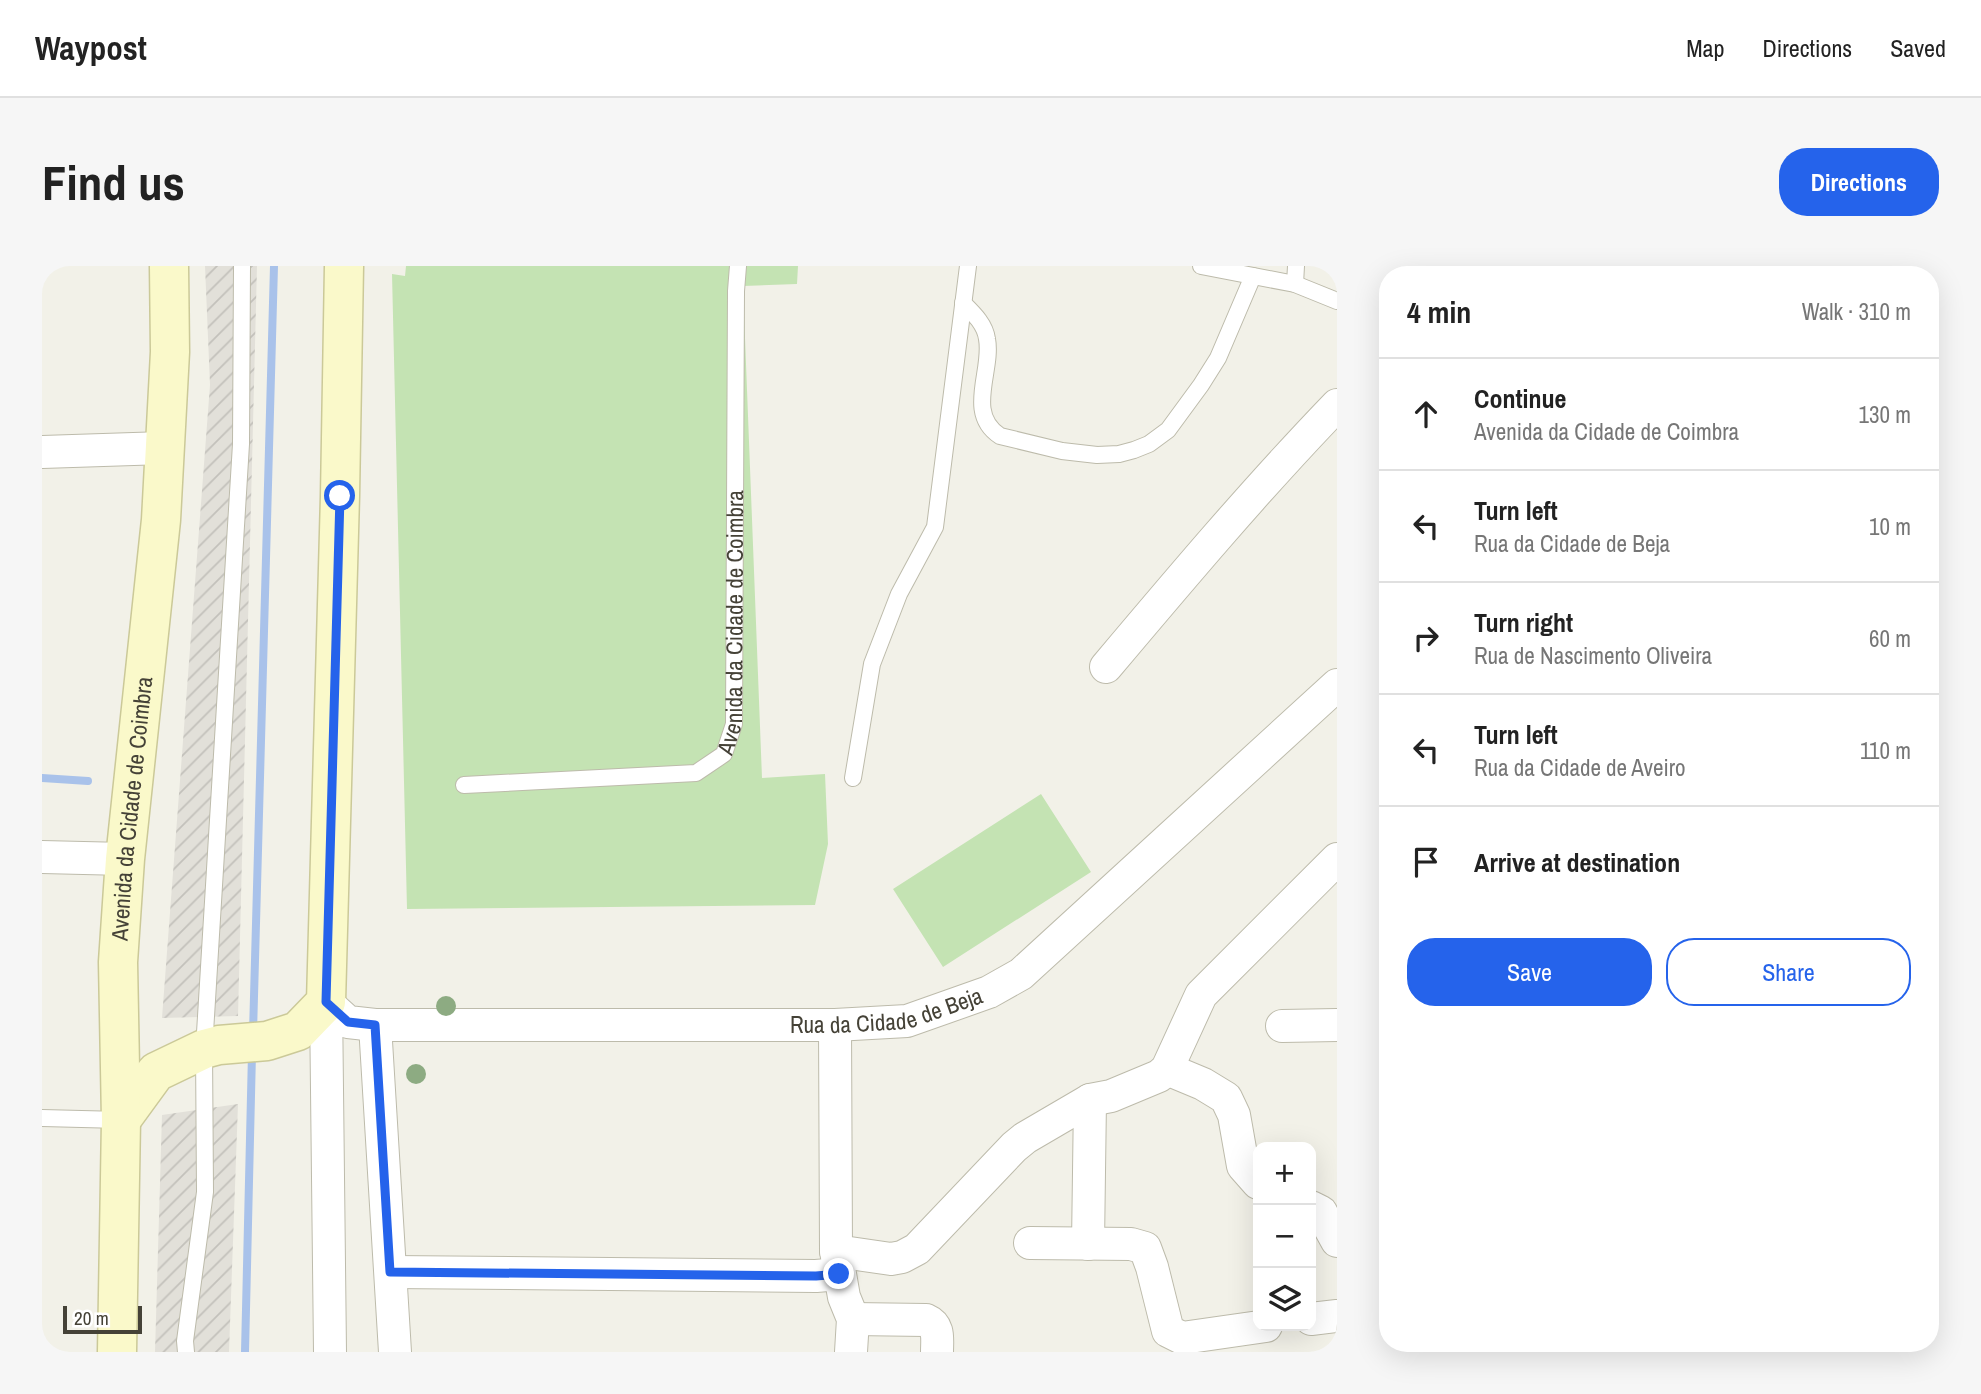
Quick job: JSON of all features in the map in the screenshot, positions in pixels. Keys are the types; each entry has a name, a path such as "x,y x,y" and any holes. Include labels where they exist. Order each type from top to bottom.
{"main road":[{"name":"Avenida da Cidade de Coimbra","path":"117,1352 121,1120 118,962 125,859 161,520 170,352 169,266"},
{"path":"121,1120 156,1072 237,1044 298,1031 326,1002 341,483 344,266"}],"street":[{"path":"1107,667 1186,572 1337,405"},
{"path":"42,452 164,448"},
{"name":"Rua da Cidade de Beja","path":"326,1002 348,1022 375,1025 835,1025 907,1021 989,992 1021,974 1337,685"},
{"path":"42,857 125,859"},
{"path":"390,1272 802,1276 837,1262 902,1257 917,1249 1025,1138 1090,1100 1111,1096 1159,1076 1167,1069 1201,995 1334,871"},
{"path":"326,1002 330,1352"},
{"path":"375,1025 395,1352"},
{"path":"835,1025 837,1262 844,1297 853,1319 851,1352"},
{"path":"1282,1026 1337,1025"},
{"path":"1167,1069 1203,1084 1226,1098 1234,1115 1243,1166 1253,1177"},
{"path":"1088,1244 1090,1100"},
{"path":"1316,1210 1321,1212 1337,1241"},
{"path":"1030,1243 1131,1244 1145,1248 1168,1331 1182,1338 1253,1328"},
{"path":"1316,1318 1337,1316"},
{"path":"853,1319 926,1320 936,1328 937,1352"}],"lane":[{"path":"186,1352 185,1341 205,1192 237,1044 242,266"},
{"name":"Avenida da Cidade de Coimbra","path":"464,785 696,773 724,754 734,724 738,266"},
{"path":"853,778 872,664 899,594 935,527 968,266"},
{"path":"1201,266 1295,284 1337,301"},
{"path":"1295,284 1296,266"},
{"path":"963,303 983,327 988,340 982,410 992,430 1000,436 1062,451 1097,455 1119,454 1149,444 1168,430 1218,358 1253,276"},
{"path":"42,1118 121,1120"}],"shaded area":[{"path":"205,266 257,266 238,1016 162,1018 210,385"},
{"path":"238,1104 229,1352 155,1352 162,1115"}],"green space":[{"path":"406,266 798,266 797,284 743,286 762,778 825,774 828,844 815,905 407,909 392,274 405,276"},
{"path":"1041,794 1091,872 943,967 893,889"}],"waterway":[{"path":"253,1033 274,266"},
{"path":"42,778 88,781"},
{"path":"245,1352 252,1053"}],"route":[{"path":"340,496 326,1002 348,1022 375,1025 390,1272 816,1276 839,1274"}]}
